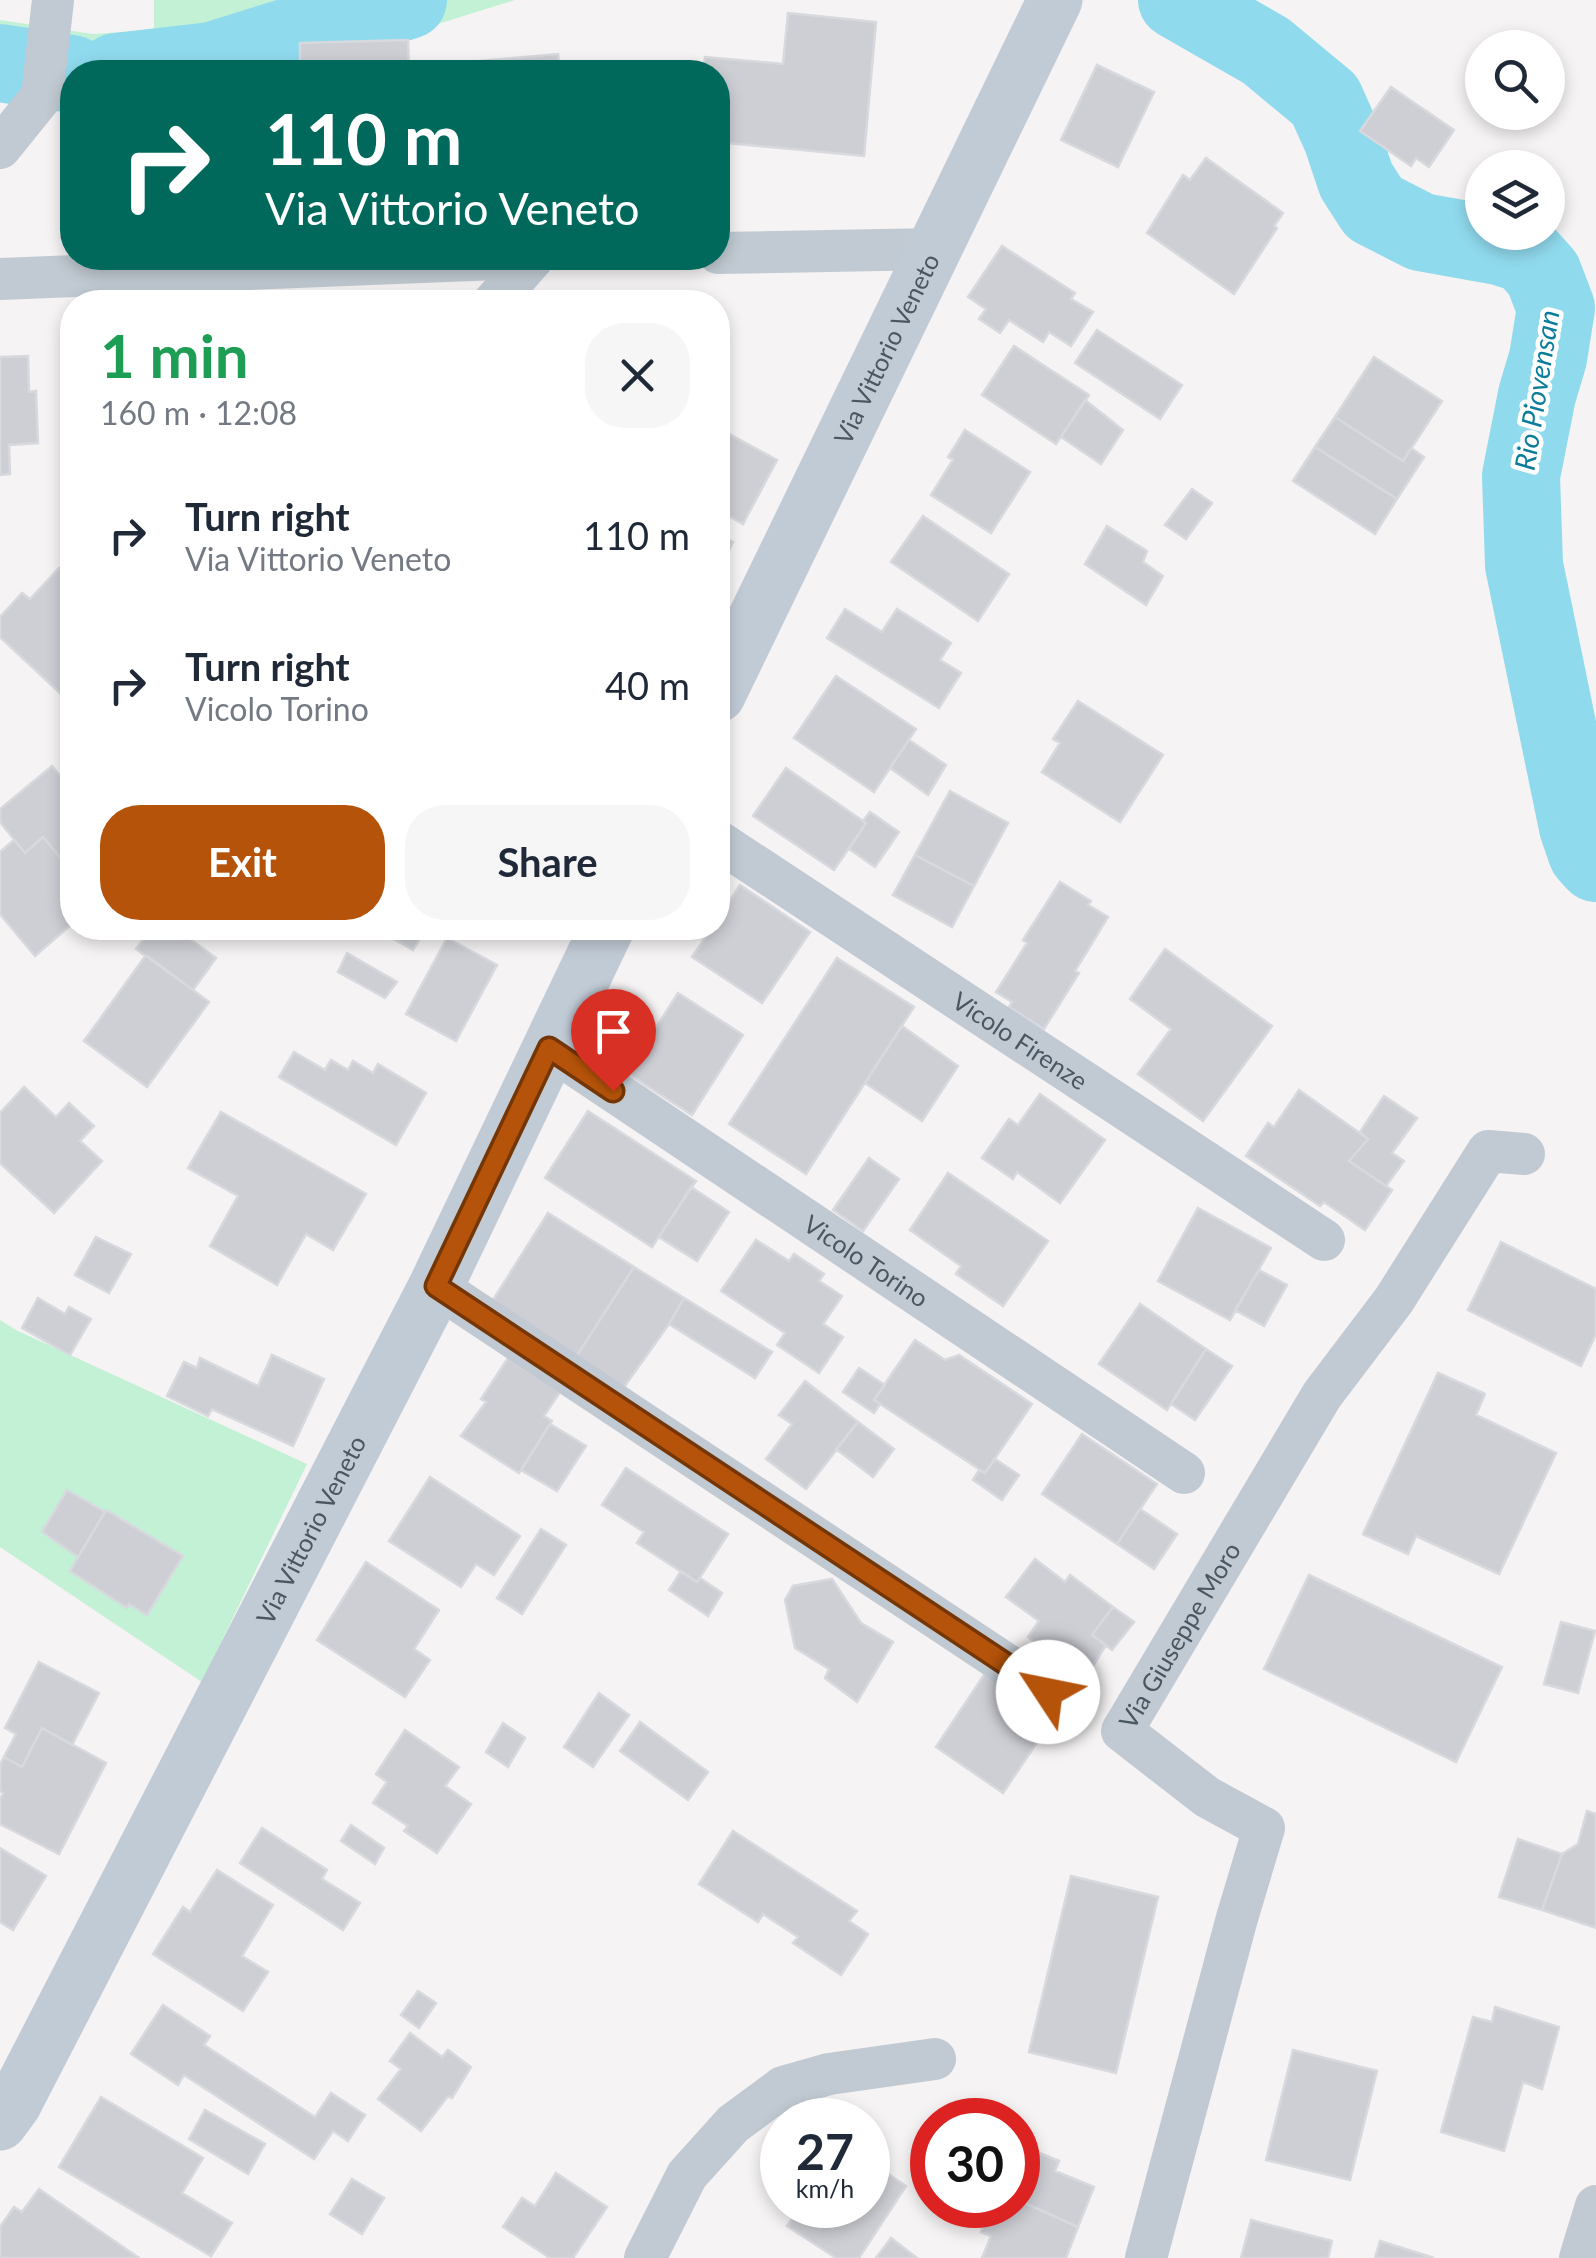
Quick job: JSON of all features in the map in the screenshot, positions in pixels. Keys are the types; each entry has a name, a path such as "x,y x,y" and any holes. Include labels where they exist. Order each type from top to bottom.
{"street":[{"path":"0,148 42,96 53,0"},
{"name":"Via Vittorio Veneto","path":"730,670 1055,0"},
{"path":"730,253 934,250"},
{"path":"0,278 208,270"},
{"path":"505,290 522,270"},
{"name":"Vicolo Firenze","path":"730,848 1324,1240"},
{"name":"Via Vittorio Veneto","path":"0,2123 14,2104 436,1286 601,940"},
{"name":"Vicolo Torino","path":"549,1048 1184,1473"},
{"name":"Via Giuseppe Moro","path":"1146,2258 1236,1918 1264,1828 1208,1797 1122,1731 1322,1395 1394,1300 1488,1151 1524,1154"},
{"path":"436,1286 1048,1692"},
{"path":"645,2258 687,2176 733,2124 783,2087 829,2074 935,2059"},
{"path":"1580,2258 1596,2206"}],"green space":[{"path":"154,0 515,0 322,60 60,60 60,102 0,93 0,20 93,34 154,30"},
{"path":"0,1320 307,1464 202,1682 0,1547"}],"building":[{"path":"788,13 876,22 864,156 730,143 730,60 705,60 705,57 783,64"},
{"path":"408,40 409,60 300,60 300,43"},
{"path":"558,54 559,60 492,60"},
{"path":"1097,65 1154,92 1118,167 1061,140"},
{"path":"1391,87 1454,130 1429,167 1416,158 1411,166 1360,131"},
{"path":"1206,158 1283,213 1234,294 1147,233 1183,175 1190,180"},
{"path":"1002,246 1075,293 1071,299 1093,312 1071,346 1049,332 1043,342 1009,320 1000,333 979,319 986,309 968,297"},
{"path":"1097,330 1182,385 1160,419 1075,363"},
{"path":"1014,346 1089,395 1056,444 982,395"},
{"path":"28,356 29,392 36,391 38,443 9,445 10,474 0,475 0,357"},
{"path":"1374,357 1442,401 1403,461 1335,417"},
{"path":"1085,400 1123,430 1101,464 1061,437"},
{"path":"1335,417 1403,461 1411,448 1424,457 1397,499 1315,447"},
{"path":"965,430 1030,472 991,533 931,495 953,460 948,457"},
{"path":"730,435 777,460 743,524 730,517"},
{"path":"1315,447 1397,499 1375,534 1293,481"},
{"path":"1192,489 1212,503 1186,539 1165,525"},
{"path":"923,516 1009,574 978,621 891,562"},
{"path":"1107,526 1147,551 1143,562 1163,576 1146,605 1085,564"},
{"path":"59,568 60,693 0,637 0,617 22,593 30,599"},
{"path":"845,609 882,632 897,609 951,643 940,660 961,673 939,708 827,638"},
{"path":"836,676 916,729 874,792 794,738"},
{"path":"1078,701 1163,755 1120,822 1042,772 1060,743 1053,739"},
{"path":"909,740 946,765 928,795 890,768"},
{"path":"52,766 60,776 60,858 43,837 25,853 0,822 0,809"},
{"path":"786,768 866,823 834,870 753,816"},
{"path":"950,791 1008,823 974,886 915,855"},
{"path":"870,812 899,832 875,867 849,849"},
{"path":"43,837 60,858 60,934 35,956 0,914 0,852 14,840 25,853"},
{"path":"915,855 974,886 952,927 893,895"},
{"path":"1060,882 1108,917 1044,1029 1009,1007 1012,1002 996,992"},
{"path":"740,885 810,932 762,1003 692,957 704,940 730,940 730,900"},
{"path":"143,940 191,940 216,958 193,990 136,949"},
{"path":"396,940 419,940 413,950"},
{"path":"446,940 497,965 456,1041 406,1014"},
{"path":"1165,949 1272,1026 1203,1121 1138,1074 1171,1029 1130,999"},
{"path":"347,953 397,982 385,998 338,972"},
{"path":"146,955 209,1002 147,1087 84,1041"},
{"path":"837,958 914,1007 806,1174 729,1124"},
{"path":"678,993 743,1035 692,1115 627,1073"},
{"path":"902,1026 958,1066 922,1121 865,1083"},
{"path":"294,1052 325,1070 331,1060 348,1070 353,1061 373,1073 378,1064 426,1093 396,1145 279,1077"},
{"path":"24,1087 56,1117 69,1103 94,1126 80,1141 102,1161 54,1213 0,1163 0,1113"},
{"path":"1299,1090 1368,1139 1349,1161 1392,1190 1365,1230 1324,1202 1320,1206 1246,1156 1268,1123 1274,1127"},
{"path":"1040,1094 1105,1140 1060,1203 1017,1172 1013,1179 982,1158 1009,1119 1018,1125"},
{"path":"1384,1096 1417,1118 1392,1153 1404,1161 1386,1186 1349,1161 1368,1139 1360,1132"},
{"path":"588,1111 696,1181 652,1247 545,1178"},
{"path":"221,1112 366,1194 333,1250 306,1234 277,1285 210,1246 238,1196 188,1168"},
{"path":"869,1158 899,1179 863,1231 833,1210"},
{"path":"948,1173 1048,1241 1003,1306 956,1274 961,1266 910,1230"},
{"path":"691,1187 729,1212 697,1261 659,1237"},
{"path":"1198,1208 1271,1248 1230,1320 1158,1281"},
{"path":"548,1213 634,1267 576,1357 491,1303"},
{"path":"96,1237 131,1254 109,1293 75,1275"},
{"path":"756,1240 789,1261 794,1254 824,1274 819,1281 842,1296 823,1324 843,1337 819,1373 777,1345 785,1333 721,1291"},
{"path":"1501,1242 1596,1289 1596,1334 1581,1366 1468,1310"},
{"path":"634,1267 684,1298 624,1387 576,1357"},
{"path":"1259,1270 1287,1285 1264,1326 1235,1310"},
{"path":"38,1298 65,1314 69,1307 91,1319 70,1355 22,1328"},
{"path":"684,1298 772,1352 755,1378 669,1324"},
{"path":"1140,1304 1206,1349 1167,1410 1099,1364"},
{"path":"915,1340 945,1360 959,1355 1032,1404 985,1473 874,1400"},
{"path":"1206,1349 1232,1366 1195,1420 1171,1404"},
{"path":"272,1355 324,1379 293,1446 212,1409 208,1416 167,1396 184,1362 197,1368 200,1358 258,1386"},
{"path":"508,1358 560,1392 544,1416 552,1421 519,1473 461,1436 486,1402 481,1399"},
{"path":"859,1368 885,1385 874,1400 880,1404 874,1413 843,1392"},
{"path":"1438,1373 1485,1394 1476,1415 1556,1453 1499,1574 1416,1536 1408,1554 1363,1534"},
{"path":"805,1381 858,1422 806,1489 766,1459 792,1424 779,1415"},
{"path":"858,1422 894,1449 873,1477 836,1449"},
{"path":"550,1424 586,1446 557,1491 521,1470"},
{"path":"1082,1434 1157,1484 1117,1544 1042,1494"},
{"path":"995,1459 1019,1475 1002,1500 973,1480 979,1470 985,1473"},
{"path":"626,1468 728,1534 697,1582 637,1543 644,1532 602,1505"},
{"path":"430,1477 520,1536 494,1575 476,1564 461,1587 389,1541"},
{"path":"67,1490 105,1512 78,1557 42,1532"},
{"path":"1140,1509 1177,1534 1154,1569 1117,1544"},
{"path":"106,1510 183,1556 147,1615 129,1604 127,1608 70,1571"},
{"path":"541,1529 566,1545 522,1614 497,1598"},
{"path":"1035,1559 1065,1582 1070,1575 1113,1607 1092,1635 1106,1645 1085,1679 1028,1637 1039,1621 1006,1597"},
{"path":"366,1562 439,1610 414,1649 430,1660 405,1697 317,1640"},
{"path":"681,1571 722,1593 708,1616 669,1590"},
{"path":"1309,1575 1502,1667 1456,1762 1264,1669"},
{"path":"832,1579 861,1623 893,1642 857,1702 825,1678 829,1669 795,1648 785,1600 793,1586"},
{"path":"1113,1607 1134,1622 1112,1650 1092,1635"},
{"path":"1561,1622 1595,1631 1578,1693 1544,1684"},
{"path":"39,1662 99,1693 72,1745 42,1728 22,1767 4,1757 16,1734 5,1728"},
{"path":"986,1672 1052,1720 1003,1793 936,1747"},
{"path":"599,1693 629,1715 593,1767 564,1747"},
{"path":"640,1722 708,1772 688,1800 620,1751"},
{"path":"503,1723 525,1738 508,1767 486,1752"},
{"path":"42,1728 106,1763 59,1854 0,1824 0,1765 4,1757 22,1767"},
{"path":"405,1730 459,1767 445,1786 471,1804 437,1853 404,1831 408,1826 373,1803 387,1782 376,1774"},
{"path":"1587,1811 1596,1814 1596,1928 1542,1910 1562,1854 1578,1844"},
{"path":"351,1825 384,1848 375,1864 341,1841"},
{"path":"262,1828 327,1870 322,1879 360,1903 343,1930 240,1863"},
{"path":"733,1831 857,1911 849,1921 868,1934 841,1975 793,1943 798,1937 763,1914 758,1922 699,1884"},
{"path":"1518,1839 1562,1854 1542,1910 1499,1897"},
{"path":"0,1848 46,1876 13,1930 0,1922"},
{"path":"217,1870 273,1905 242,1956 268,1972 243,2011 153,1954 183,1907 190,1912"},
{"path":"1071,1876 1158,1897 1116,2073 1029,2052"},
{"path":"418,1991 436,2003 419,2028 401,2015"},
{"path":"163,2005 210,2036 204,2045 315,2117 331,2093 365,2115 348,2141 333,2131 314,2159 184,2075 178,2085 131,2054"},
{"path":"1495,2007 1559,2027 1542,2089 1523,2082 1504,2151 1441,2132 1473,2017 1492,2022"},
{"path":"410,2033 442,2057 448,2050 471,2067 452,2098 448,2096 421,2131 378,2099 401,2069 390,2061"},
{"path":"1293,2050 1377,2071 1350,2180 1266,2160"},
{"path":"101,2097 203,2158 182,2193 232,2223 211,2256 59,2167"},
{"path":"205,2110 265,2144 248,2174 189,2139"},
{"path":"1040,2153 1059,2161 1055,2171 1094,2187 1078,2227 1040,2210"},
{"path":"556,2173 607,2207 573,2258 550,2258 503,2227 522,2198 535,2206"},
{"path":"890,2175 906,2186 890,2211"},
{"path":"352,2179 384,2198 362,2234 330,2214"},
{"path":"39,2189 139,2258 0,2258 0,2227 14,2207 22,2212"},
{"path":"1040,2210 1078,2227 1066,2258 982,2258 991,2236 981,2232 983,2228 1040,2228"},
{"path":"1251,2220 1332,2241 1328,2258 1241,2258"},
{"path":"790,2228 879,2228 859,2258 836,2258"},
{"path":"891,2238 917,2258 876,2258"},
{"path":"1380,2241 1434,2258 1375,2258"}],"waterway":[{"name":"Rio Piovensan","path":"215,60 408,0"},
{"name":"Rio Piovensan","path":"1177,0 1266,51 1325,100 1356,180 1374,208 1421,232 1525,254 1543,274 1556,308 1521,476 1524,565 1578,827 1587,853 1596,863"},
{"name":"Rio Piovensan","path":"0,63 60,72"}],"route":[{"path":"613,1091 549,1048 436,1286 1048,1692"}]}
